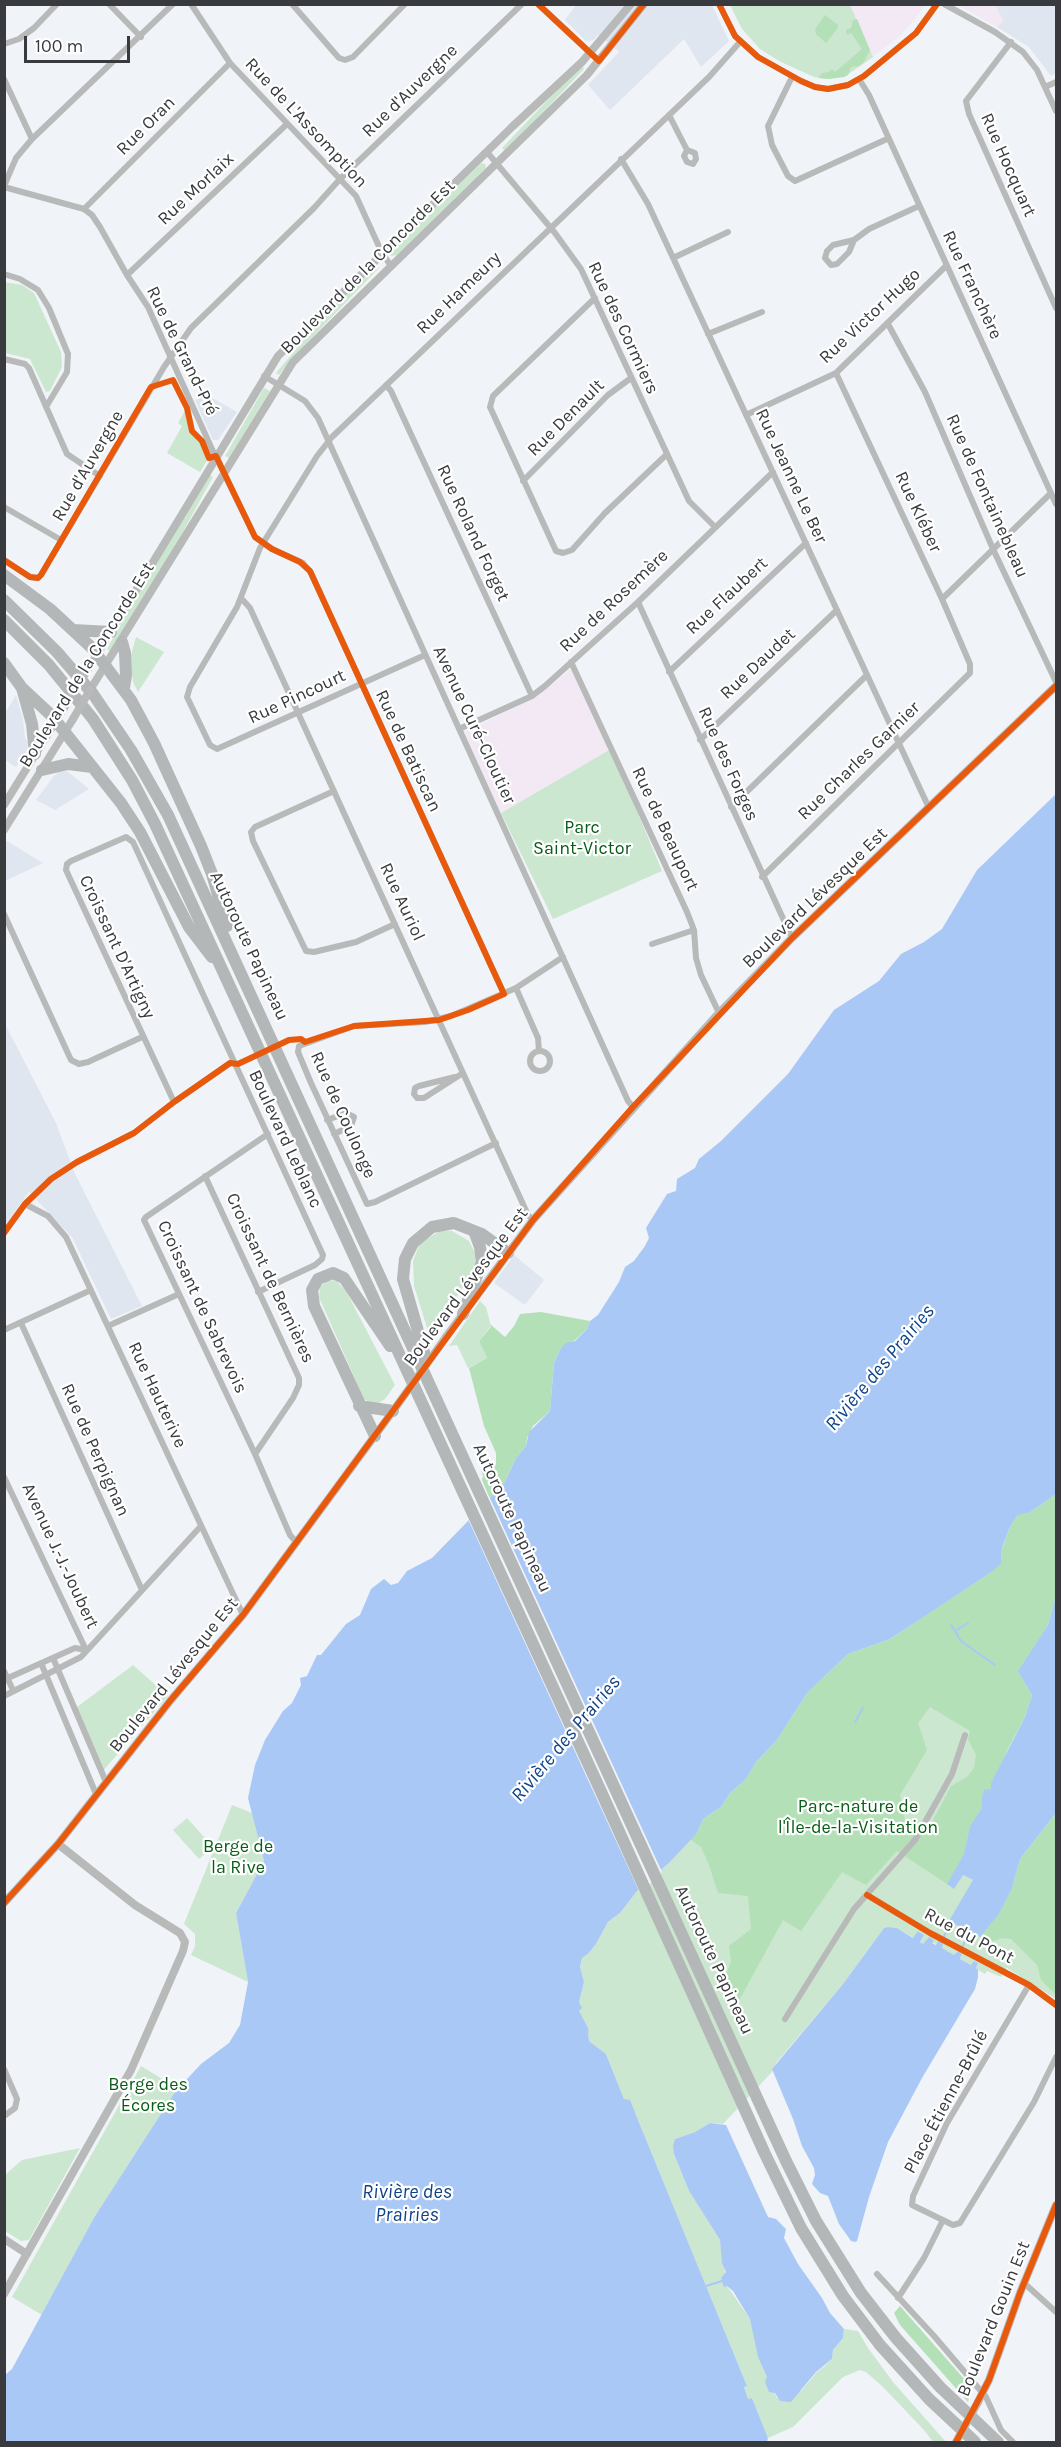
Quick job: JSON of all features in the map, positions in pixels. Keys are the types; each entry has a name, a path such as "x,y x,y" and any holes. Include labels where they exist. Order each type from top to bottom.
{"highway":[{"path":"4,575 73,630 98,654 124,688 154,743 212,874 238,968"},
{"name":"Autoroute Papineau","path":"4,600 42,636 81,679 131,750 172,823 435,1392 786,2162 830,2246 870,2306 906,2350 998,2442"},
{"name":"Autoroute Papineau","path":"4,620 59,677 115,752 160,833 790,2208 843,2296 880,2345 929,2399 975,2442"},
{"path":"73,630 111,632"},
{"path":"122,642 126,675 124,688"},
{"path":"4,663 22,688 56,722 130,815 189,927 226,975"},
{"path":"22,688 32,724 35,754"},
{"path":"42,770 68,764 92,767"},
{"path":"435,1392 404,1286 405,1259 417,1239 426,1230 437,1225 458,1224 482,1234 508,1253"},
{"path":"463,1314 482,1262 480,1247 474,1232"},
{"path":"375,1436 359,1406 312,1299 313,1286 321,1276 333,1273 344,1278 406,1369"},
{"path":"359,1406 393,1411"}],"street":[{"path":"4,44 19,39 34,28 57,4"},
{"path":"109,4 141,36"},
{"path":"84,209 4,186 16,158 33,139 173,4"},
{"name":"Rue de L'Assomption","path":"191,4 230,63 356,196 382,253 391,266"},
{"path":"292,4 339,58 345,60 352,57 404,5"},
{"name":"Rue d'Auvergne","path":"4,560 30,577 38,579 171,356 191,328 314,208 340,179 522,4"},
{"path":"538,4 599,62"},
{"name":"Boulevard de la Concorde Est","path":"4,806 264,376 291,342 590,54 631,4"},
{"name":"Boulevard de la Concorde Est","path":"4,830 122,642 278,384 299,356 599,62 644,4"},
{"path":"719,4 731,30 740,42 762,60 811,86 828,89 844,86 859,79 916,33 937,4"},
{"path":"944,4 1011,42 1030,60 1046,87 1056,111"},
{"name":"Rue Hameury","path":"213,749 187,693 241,598 262,544 328,441 550,226 710,76 740,42"},
{"name":"Rue Hocquart","path":"1011,42 966,101 1016,221 1056,308"},
{"name":"Rue Oran","path":"84,209 230,63"},
{"path":"792,77 768,126 772,145 789,176 795,181 887,139"},
{"name":"Rue Franchère","path":"859,79 869,95 887,139 1056,504"},
{"path":"4,80 33,139"},
{"path":"1046,87 1056,82"},
{"path":"669,115 687,150"},
{"name":"Rue Morlaix","path":"127,275 286,124"},
{"name":"Rue des Cormiers","path":"487,152 550,226 581,269 666,456 689,501 715,527"},
{"name":"Rue Jeanne Le Ber","path":"621,159 648,204 930,809"},
{"path":"854,240 849,252 837,264 831,265 825,258 827,251 833,245 854,240 869,229 918,206"},
{"name":"Rue de Grand-Pré","path":"84,209 92,215 148,307 224,473 255,537 262,544"},
{"path":"673,258 728,232"},
{"name":"Rue Victor Hugo","path":"746,415 836,373 946,266"},
{"path":"4,274 20,279 38,290 49,308 68,354 67,372 46,407"},
{"path":"595,298 493,396 490,407 493,419 556,551 563,553 572,550 605,513 666,456"},
{"path":"708,334 762,312"},
{"name":"Rue de Fontainebleau","path":"888,324 925,392 993,549 1056,684"},
{"path":"4,359 25,364 29,368 67,454 100,476"},
{"name":"Rue Kléber","path":"836,373 970,664"},
{"name":"Avenue Curé-Cloutier","path":"264,376 311,407 628,1101 633,1107"},
{"name":"Rue Denault","path":"523,481 608,395 631,378"},
{"name":"Rue Roland Forget","path":"386,385 396,402 532,696"},
{"name":"Rue de Rosemère","path":"459,729 532,696 638,602 773,472"},
{"path":"942,599 1051,493"},
{"path":"4,507 62,540"},
{"name":"Rue Flaubert","path":"669,672 806,543"},
{"name":"Rue de Batiscan","path":"262,544 308,568 504,994"},
{"name":"Rue Auriol","path":"241,598 250,608 299,712 528,1215 533,1220"},
{"name":"Rue des Forges","path":"638,602 762,877 792,938"},
{"name":"Rue Daudet","path":"700,740 837,610"},
{"name":"Rue Pincourt","path":"213,749 224,747 425,655"},
{"name":"Rue de Beauport","path":"571,662 693,930 696,958 701,975 719,1013"},
{"name":"Rue Charles Garnier","path":"762,877 970,673 970,664"},
{"path":"731,807 867,675"},
{"name":"Boulevard Lévesque Est","path":"4,1903 58,1844 170,1701 243,1615 533,1220 719,1013 792,938 930,809 1056,684"},
{"path":"334,791 255,827 251,832 254,841 306,951 314,952 356,942 395,924"},
{"name":"Croissant D'Artigny","path":"128,837 71,861 67,864 66,870 174,1102"},
{"name":"Boulevard Leblanc","path":"128,837 134,842 323,1258 315,1265 258,1292"},
{"path":"4,914 71,1060 83,1064 142,1037"},
{"path":"652,944 693,930"},
{"path":"440,1020 516,988 562,957"},
{"path":"516,988 538,1038 538,1051"},
{"name":"Rue de Coulonge","path":"440,1020 354,1026 305,1042 299,1046 298,1052 364,1200 369,1204 495,1143"},
{"path":"4,1233 25,1204 51,1179 77,1162 134,1133 232,1062"},
{"path":"455,1077 419,1086 414,1090 414,1094 417,1098 424,1098 463,1073"},
{"path":"327,1120 346,1113 354,1117 351,1126 334,1134"},
{"name":"Croissant de Sabrevois","path":"268,1134 146,1216 144,1220 255,1454 290,1535 297,1543"},
{"name":"Croissant de Bernières","path":"205,1176 299,1378 299,1385 255,1454"},
{"name":"Rue Hauterive","path":"25,1204 48,1216 66,1237 243,1615"},
{"path":"4,1330 91,1290"},
{"path":"108,1326 179,1294"},
{"name":"Rue de Perpignan","path":"21,1323 142,1590"},
{"name":"Avenue J.-J.-Joubert","path":"4,1477 87,1650"},
{"path":"4,1695 81,1658 201,1526"},
{"path":"13,1690 6,1675 75,1648 87,1650"},
{"path":"53,1658 106,1782"},
{"path":"41,1663 96,1794"},
{"path":"785,2019 854,1909 915,1840 952,1774 965,1736"},
{"path":"4,2294 131,2070 183,1951 184,1942 180,1933 135,1905 58,1844"},
{"name":"Rue du Pont","path":"867,1895 919,1927 1029,1985 1056,2005"},
{"name":"Place Étienne-Brûlé","path":"943,2220 917,2209 912,2205 911,2199 947,2123 1029,1985"},
{"path":"898,2298 924,2258 943,2220 955,2225 962,2220 1034,2102 1056,2057"},
{"path":"4,2069 17,2099 15,2109 4,2116"},
{"name":"Boulevard Gouin Est","path":"956,2442 980,2398 1056,2205"},
{"path":"4,2239 27,2254"},
{"path":"877,2274 980,2398 1001,2430 1013,2442"},
{"path":"1024,2283 1056,2312"}],"shaded area":[{"path":"576,5 712,5 729,41 701,67 684,39 610,110 588,85 619,52 598,35 593,40 586,41 565,20"},
{"path":"850,5 926,5 903,33 873,57"},
{"path":"958,5 995,5 1003,21 997,27"},
{"path":"995,5 1056,5 1056,73 1051,76 1029,47 997,27 1003,21"},
{"path":"207,395 237,412 218,440 213,440 195,400"},
{"path":"573,667 611,749 501,813 464,732 537,697"},
{"path":"16,695 28,743 27,751 16,767 5,760 5,713"},
{"path":"67,771 89,789 55,810 36,800 54,776 59,772"},
{"path":"7,841 43,863 5,881"},
{"path":"4,1022 56,1123 75,1174 142,1306 111,1319 72,1237 29,1192 5,1226"},
{"path":"514,1255 544,1280 525,1305 494,1283"}],"green space":[{"path":"730,5 850,5 873,57 844,77 828,79 814,77 779,61 760,49 742,29"},
{"path":"825,15 838,25 826,43 816,34 815,29"},
{"path":"857,19 870,50 864,62 859,66 851,67 848,75 844,77 818,78 822,73 832,69 835,72 862,49 851,33 847,35 846,30 851,28 853,20"},
{"path":"583,67 584,69 505,151 502,148 559,88"},
{"path":"481,163 485,164 486,168 397,255 391,256 390,252"},
{"path":"376,265 379,268 292,358 279,375 276,373 324,316"},
{"path":"4,282 22,285 34,293 61,352 62,367 50,391 46,392 30,359 5,353"},
{"path":"264,388 270,391 229,458 225,456"},
{"path":"186,409 189,430 199,441 208,459 200,472 167,453 182,426 178,423"},
{"path":"210,475 213,477 179,539 110,651 107,649 141,588"},
{"path":"136,637 164,652 138,692 133,682 130,659"},
{"name":"Parc Saint-Victor","path":"611,749 662,871 553,919 501,813"},
{"path":"440,1231 452,1231 469,1241 476,1255 476,1263 473,1272 434,1331 429,1334 414,1286 413,1261 420,1243"},
{"path":"328,1280 337,1281 347,1293 395,1385 385,1399 379,1403 371,1403 364,1399 319,1298 320,1287"},
{"path":"480,1301 486,1307 491,1326 479,1341 487,1358 468,1368 457,1345 449,1346"},
{"path":"541,1312 590,1321 587,1329 575,1340 561,1348 554,1363 550,1411 533,1426 526,1446 516,1458 504,1484 490,1499 482,1480 481,1470 496,1464 496,1453 484,1426 469,1368 487,1358 479,1341 491,1327 490,1324 505,1337 520,1314"},
{"name":"Parc-nature de l'Île-de-la-Visitation","path":"1056,1494 1056,1596 963,1875 973,1880 980,1937 1056,1813 1056,1999 1007,1968 1001,1977 987,1971 985,1974 975,1968 978,1964 971,1965 960,1959 962,1955 954,1955 941,1948 943,1945 932,1943 929,1937 924,1945 920,1942 924,1935 918,1931 914,1938 897,1928 884,1928 843,1984 776,2063 772,2072 723,2124 710,2123 695,2132 675,2139 674,2154 689,2191 720,2240 727,2286 750,2319 763,2368 777,2398 801,2391 832,2359 833,2350 843,2338 844,2329 858,2331 893,2382 946,2442 933,2442 882,2386 866,2372 860,2370 843,2377 793,2427 768,2438 752,2398 748,2399 744,2387 747,2386 636,2115 624,2099 606,2054 589,2041 589,2035 579,2011 584,1982 580,1967 582,1958 596,1944 608,1922 620,1913 637,1891 670,1862 690,1839 920,1618 987,1575"},
{"path":"1056,1494 1056,1596 1048,1625 1018,1671 1032,1695 1025,1717 991,1789 982,1798 982,1808 970,1826 964,1854 957,1868 947,1884 897,1851 866,1885 842,1872 801,1931 783,1920 736,2006 723,1982 731,1962 729,1946 751,1929 748,1896 718,1893 701,1847 690,1839 697,1833 703,1819 721,1807 730,1793 746,1779 756,1762 777,1740 807,1693 848,1654 890,1639 987,1575 1001,1563 1002,1549 1017,1514 1029,1513","holes":["930,1707 970,1731 968,1739 976,1755 974,1768 968,1776 951,1786 930,1826 905,1820 900,1795 927,1750 918,1723"]},
{"path":"133,1665 168,1696 102,1772 77,1707"},
{"name":"Berge de la Rive","path":"232,1805 252,1813 264,1861 236,1913 248,1982 191,1955 195,1946 195,1934 184,1924"},
{"path":"1056,1813 1056,1995 1041,1980 1037,1965 1011,1939 1002,1938 985,1942 980,1937 999,1914 1012,1888 1020,1859"},
{"path":"187,1818 213,1847 199,1859 173,1830"},
{"name":"Berge des Écores","path":"141,2066 177,2088 95,2216 42,2315 12,2297"},
{"path":"80,2148 29,2240 21,2241 5,2231 5,2175 22,2160"},
{"path":"900,2306 972,2388 968,2402 900,2325 894,2313"}],"water":[{"name":"Rivière des Prairies","path":"1056,794 1056,1494 1029,1513 1017,1515 1002,1548 1001,1564 890,1639 848,1654 807,1693 777,1740 756,1762 746,1779 730,1793 721,1807 703,1819 697,1833 670,1862 637,1891 620,1913 608,1922 596,1944 582,1958 580,1967 584,1982 579,2002 582,2008 579,2011 588,2028 589,2041 606,2054 624,2099 630,2100 747,2386 744,2387 748,2399 752,2398 768,2438 767,2442 5,2442 4,2376 12,2369 95,2216 175,2092 201,2064 229,2043 240,2025 248,1982 236,1913 264,1861 248,1798 255,1765 265,1740 283,1711 292,1703 301,1685 300,1678 307,1676 317,1655 321,1655 346,1624 360,1615 371,1589 384,1579 391,1585 398,1583 407,1571 432,1558 504,1484 516,1458 526,1446 529,1432 550,1411 554,1363 561,1348 566,1343 575,1341 587,1329 590,1321 598,1315 619,1282 625,1267 634,1261 645,1246 649,1238 646,1228 667,1194 676,1191 677,1179 695,1168 699,1159 721,1141 788,1074 834,1010 879,981 901,954 942,929 977,870"},
{"path":"1056,1596 1056,1813 1020,1859 1012,1888 999,1914 980,1937 949,1921 973,1880 963,1875 954,1889 947,1884 964,1854 970,1826 982,1808 984,1790 991,1789 991,1783 1025,1717 1032,1695 1018,1671 1048,1625"},
{"path":"884,1928 897,1928 913,1938 918,1931 924,1935 920,1942 923,1944 929,1937 934,1940 932,1943 936,1945 938,1941 943,1944 942,1948 954,1955 957,1952 962,1954 960,1959 971,1965 974,1961 978,1963 976,1968 978,1977 975,1989 922,2078 888,2142 855,2242 851,2241 839,2224 828,2196 820,2193 812,2184 815,2175 814,2168 802,2146 772,2069 843,1984"},
{"path":"710,2123 726,2125 768,2217 776,2219 786,2229 784,2238 798,2264 830,2313 844,2329 843,2338 833,2350 832,2359 816,2372 791,2402 780,2401 775,2393 769,2392 765,2382 767,2377 758,2357 750,2319 733,2291 727,2286 724,2287 721,2278 726,2272 722,2263 720,2240 689,2191 674,2154 675,2139 695,2132"}],"pier":[{"path":"489,1496 662,1872 640,1893 468,1519"}],"waterway":[{"path":"955,1631 968,1623"},
{"path":"951,1625 961,1641 995,1665"},
{"path":"855,1722 863,1708"},
{"path":"940,1943 952,1922"},
{"path":"959,1953 970,1932"},
{"path":"706,2286 722,2281"}],"cycle path":[{"path":"538,4 599,61 644,4"},
{"path":"719,4 735,36 758,57 801,81 828,89 848,85 864,76 916,33 937,4"},
{"path":"4,560 30,577 38,578 41,575 151,387 173,380 187,408 192,431 202,441 209,458 216,456 255,537 272,549 300,562 310,571 504,994 439,1020 354,1026 305,1042 301,1039 289,1040 238,1064 230,1063 134,1133 77,1162 51,1179 25,1204 4,1233"},
{"path":"4,1903 58,1844 170,1701 243,1615 533,1220 633,1107 792,938 1056,686"},
{"path":"867,1895 930,1933 1029,1985 1056,2005"},
{"path":"956,2442 989,2380 1020,2293 1056,2205"}]}
